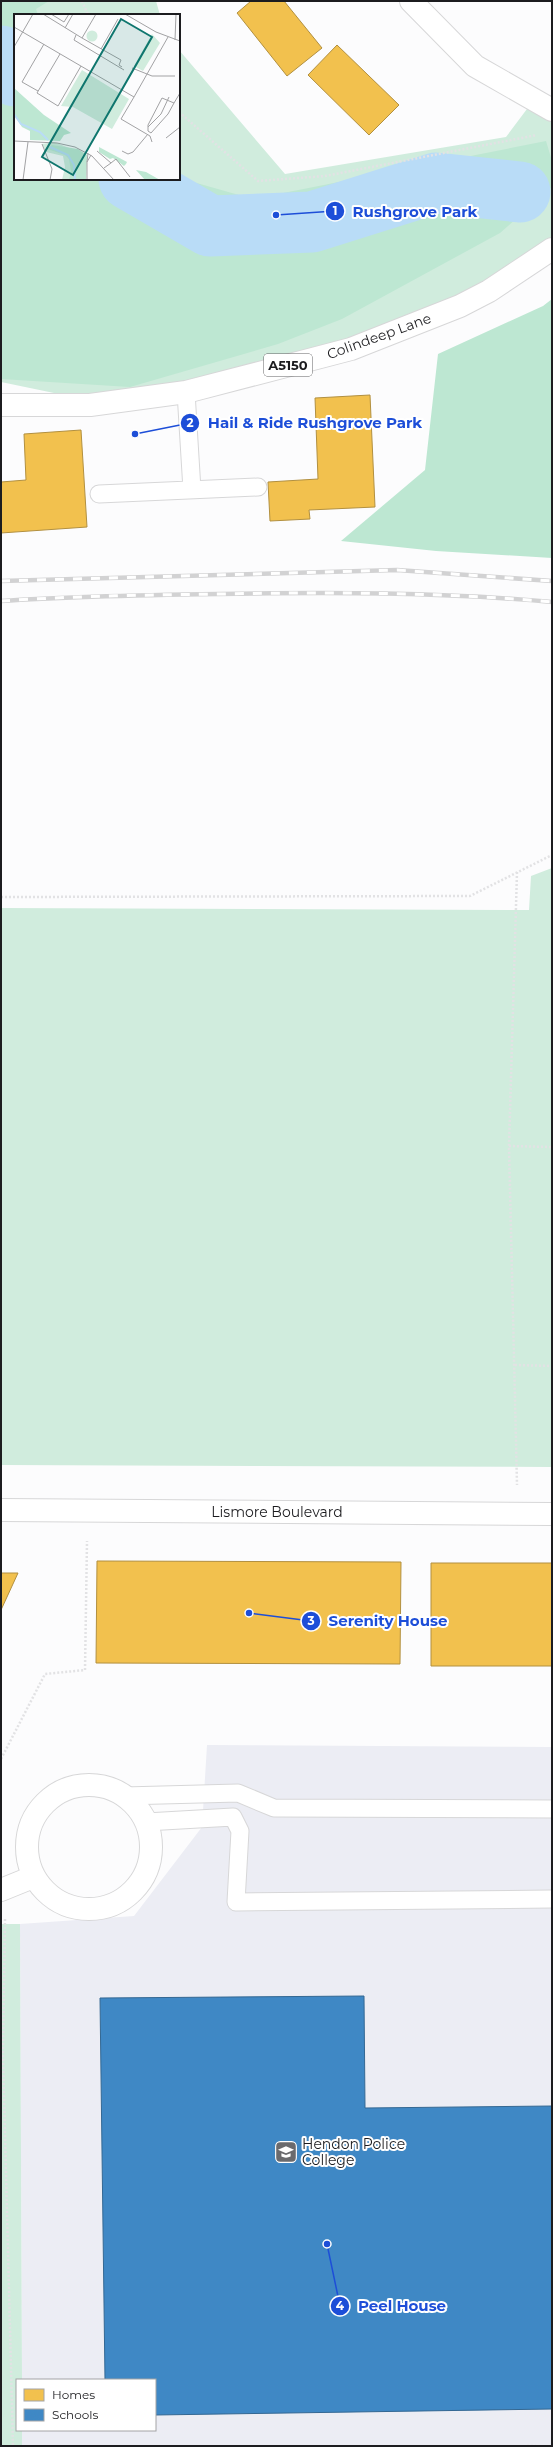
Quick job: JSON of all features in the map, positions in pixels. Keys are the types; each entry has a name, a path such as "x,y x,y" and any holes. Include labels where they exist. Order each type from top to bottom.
{"street":[{"path":"411,1 476,66 552,110"},
{"name":"Colindeep Lane","path":"1,405 90,405 186,392 351,349 460,306 489,290 552,249"},
{"name":"Lismore Boulevard","path":"1,1510 552,1514"},
{"path":"92,1785 109,1788 124,1796 137,1808 146,1822 151,1838 151,1856 146,1872 136,1889 120,1902 101,1908 81,1910 62,1904 47,1894 33,1877 26,1848 28,1831 35,1815 45,1802 59,1792 76,1786 92,1785"},
{"path":"3,1889 33,1877"}],"lane":[{"path":"186,392 192,490"},
{"path":"99,494 258,487"},
{"path":"124,1796 238,1793 274,1808 552,1809"},
{"path":"146,1822 233,1817 240,1831 236,1902 552,1899"}],"path":[{"path":"82,1 88,14"},
{"path":"180,113 258,181 325,176 538,135"},
{"path":"1,896 470,896 552,855"},
{"path":"517,872 509,1146 518,1514"},
{"path":"509,1146 552,1147"},
{"path":"514,1365 552,1366"},
{"path":"1,1759 45,1674 85,1670 87,1511"},
{"path":"3,1889 3,2055 13,2446"},
{"path":"527,2446 536,2446"}],"shaded area":[{"name":"Hendon Police College","path":"207,1745 552,1747 552,2446 22,2446 22,2431 156,2431 156,2379 22,2379 20,1924 134,1916 202,1827"}],"green space":[{"path":"1,1 156,1 160,14 14,14 14,180 180,180 180,51 285,174 506,137 533,101 552,112 552,251 429,321 107,404 1,382"},
{"path":"1,1 49,1 36,9 38,14 14,14 14,180 180,180 180,178 253,199 546,141 552,161 552,187 500,233 342,319 278,344 130,387 1,379"},
{"path":"552,299 552,558 436,551 341,541 425,470 438,354 543,306"},
{"path":"552,868 552,1467 1,1465 1,908 529,910 531,876"},
{"path":"1,1924 20,1924 22,2379 16,2379 16,2431 22,2431 22,2446 1,2446"}],"building: Homes":[{"path":"251,1 284,1 322,48 287,76 237,13"},
{"path":"337,45 399,105 369,135 308,75"},
{"path":"370,395 375,507 309,510 310,519 270,521 268,482 318,479 315,398"},
{"path":"81,430 87,527 1,533 1,482 26,480 24,434"},
{"path":"97,1561 401,1562 400,1664 96,1663"},
{"path":"431,1563 552,1563 552,1666 431,1666"},
{"path":"1,1573 18,1573 1,1610"}],"building: Schools":[{"path":"364,1996 365,2108 552,2106 552,2409 156,2415 156,2379 105,2379 100,1998"}],"waterway":[{"path":"1,56 14,75"},
{"path":"131,180 210,226 312,222 436,183 520,192"}],"railway":[{"path":"1,581 397,570 552,581"},
{"path":"1,601 137,595 344,593 469,596 552,602"}],"place":[{"name":"Rushgrove Park","path":"276,215"},
{"name":"Hail & Ride Rushgrove Park","path":"135,434"},
{"name":"Serenity House","path":"249,1613"},
{"name":"Hendon Police College","path":"286,2152"},
{"name":"Peel House","path":"327,2244"}]}
